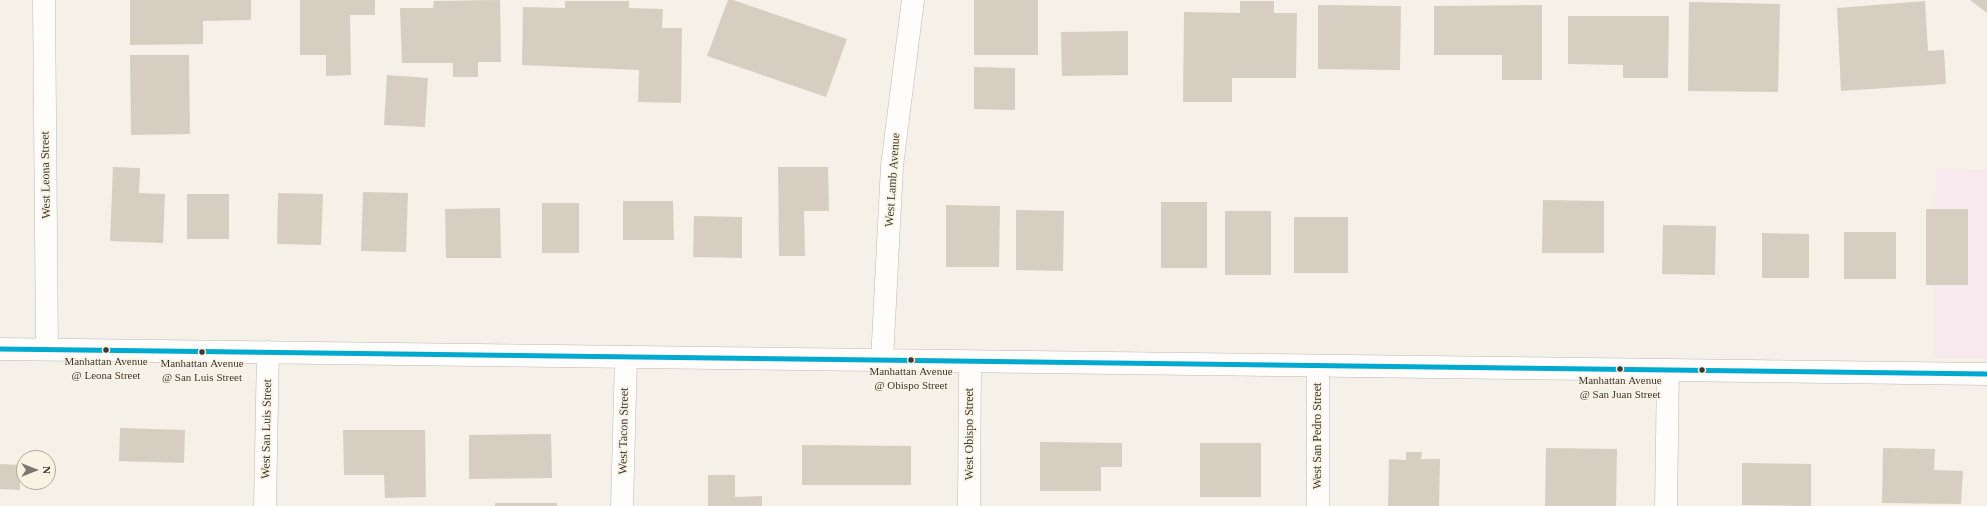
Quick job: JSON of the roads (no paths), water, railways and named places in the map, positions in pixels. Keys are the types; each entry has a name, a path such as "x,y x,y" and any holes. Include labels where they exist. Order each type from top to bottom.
{"main road":[{"name":"West Leona Street","path":"44,0 47,349"},
{"name":"West Lamb Avenue","path":"882,361 892,166 913,0"},
{"path":"0,349 1318,367 1987,374"},
{"name":"West San Luis Street","path":"266,506 268,352"},
{"name":"West Tacon Street","path":"622,506 626,357"},
{"name":"West Obispo Street","path":"969,506 970,362"},
{"name":"West San Pedro Street","path":"1318,367 1318,506"},
{"path":"1666,506 1668,371"}],"place":[{"name":"Manhattan Avenue @ Leona Street","path":"106,350"},
{"name":"Manhattan Avenue @ San Luis Street","path":"202,352"},
{"name":"Manhattan Avenue @ Obispo Street","path":"911,360"},
{"name":"Manhattan Avenue @ San Juan Street","path":"1620,369"}]}
